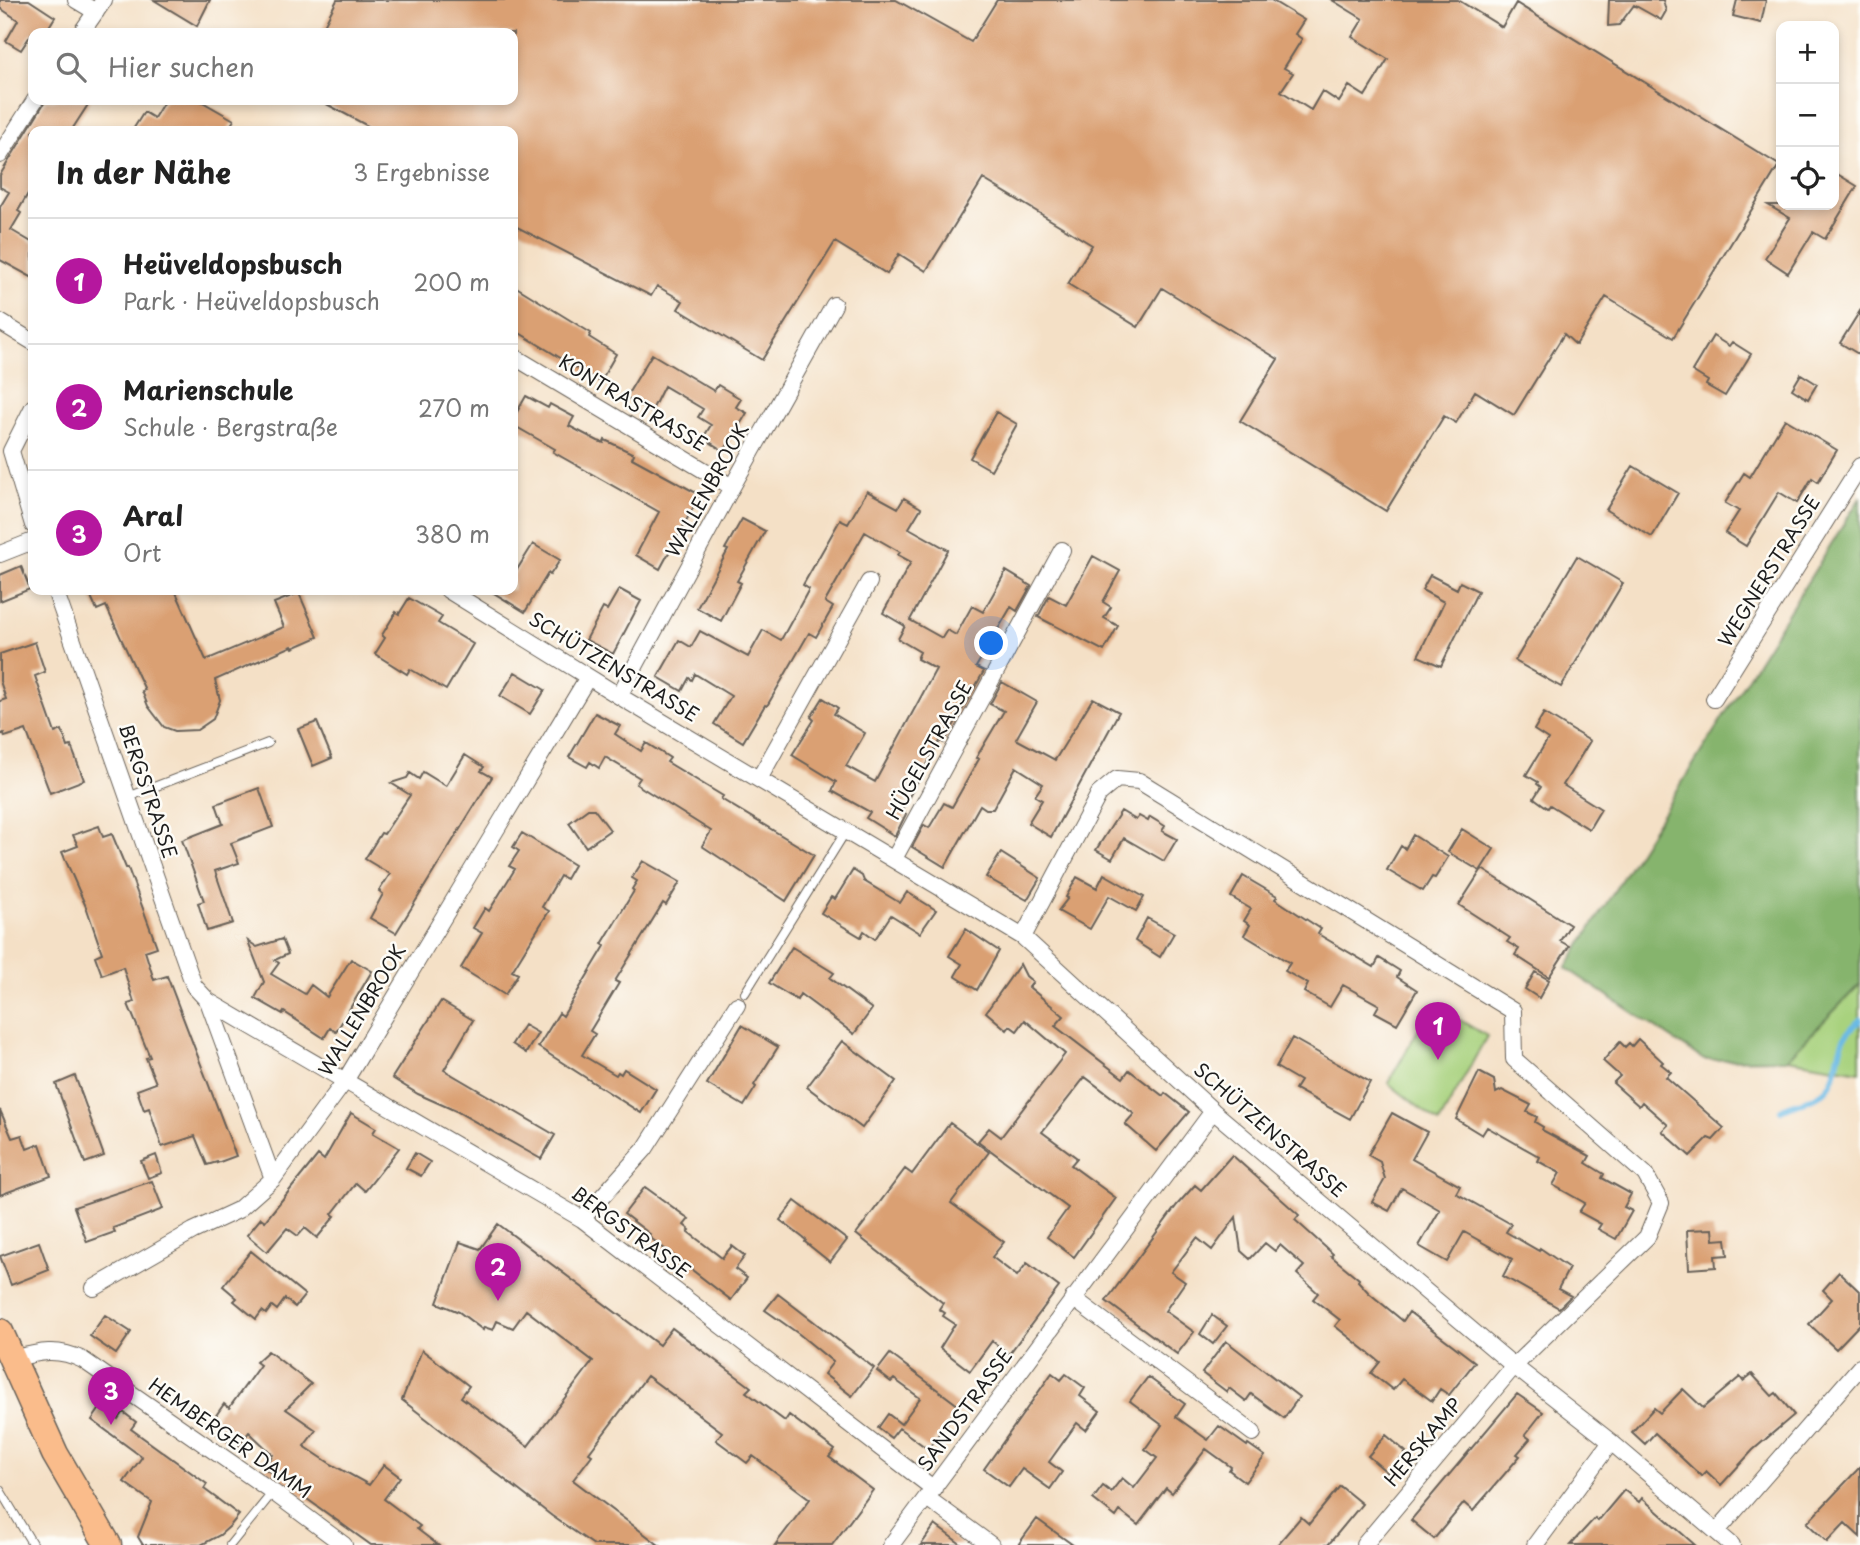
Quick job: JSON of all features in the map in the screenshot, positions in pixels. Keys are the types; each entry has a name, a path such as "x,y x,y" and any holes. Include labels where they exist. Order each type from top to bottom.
{"main road":[{"path":"0,1332 55,1454 102,1543"}],"street":[{"path":"76,0 100,6 85,28"},
{"path":"0,155 31,105"},
{"name":"WALLENBROOK","path":"619,696 834,305"},
{"path":"0,321 28,339"},
{"name":"KONTRASTRASSE","path":"518,359 732,487"},
{"path":"28,415 5,450 28,512"},
{"name":"WEGNERSTRASSE","path":"1714,699 1860,466"},
{"path":"0,554 28,543"},
{"name":"HÜGELSTRASSE","path":"894,859 1062,550"},
{"path":"759,779 869,582"},
{"name":"BERGSTRASSE","path":"57,595 194,986 208,1001 582,1219 930,1493 990,1545"},
{"name":"SCHÜTZENSTRASSE","path":"456,595 619,696 1023,937 1213,1111 1514,1366 1611,1442 1732,1545"},
{"name":"WALLENBROOK","path":"94,1288 193,1231 238,1210 273,1179 345,1081 588,677"},
{"name":"HERSKAMP","path":"1023,937 1099,794 1117,779 1139,781 1513,1011 1514,1059 1645,1174 1661,1203 1647,1237 1514,1366 1364,1545"},
{"path":"582,1219 645,1149 741,999"},
{"name":"BERGSTRASSE","path":"208,1001 273,1179"},
{"name":"SANDSTRASSE","path":"891,1545 1213,1111"},
{"path":"1073,1298 1254,1433"},
{"name":"HEMBERGER DAMM","path":"12,1359 41,1352 68,1353 83,1360 344,1545"},
{"path":"1717,1531 1860,1367"},
{"path":"1535,1545 1611,1442"}],"lane":[{"path":"128,797 268,743"},
{"path":"741,999 846,831"},
{"path":"0,1489 33,1545"},
{"path":"230,1545 272,1492"}],"green space":[{"path":"1860,498 1860,984 1787,1059 1704,1060 1566,968"},
{"path":"1860,984 1860,1071 1787,1059"},
{"path":"1433,1004 1487,1036 1439,1123 1388,1083"}],"building":[{"path":"0,0 29,0 55,17 48,28 28,28 28,39 21,50 6,41 18,20 0,8"},
{"path":"154,0 210,0 197,26"},
{"path":"337,0 896,0 971,42 997,0 1271,0 1304,20 1295,34 1302,39 1284,68 1293,73 1281,91 1311,110 1322,91 1339,102 1349,86 1365,96 1388,59 1352,37 1363,19 1332,0 1458,0 1502,27 1516,3 1776,163 1776,170 1673,338 1606,297 1576,345 1564,334 1514,415 1475,391 1456,423 1444,416 1386,511 1240,421 1278,359 1162,288 1138,327 1068,284 1092,245 983,179 926,271 899,254 887,274 835,242 762,360 678,309 683,301 657,286 651,296 518,228 518,126 368,126 328,105 518,105 518,28 323,28"},
{"path":"1609,0 1663,0 1666,11 1661,20 1634,5 1619,25 1608,26"},
{"path":"1737,0 1766,0 1761,23 1733,16"},
{"path":"43,105 88,105 74,126 30,126"},
{"path":"162,105 208,105 234,120 230,126 135,126 144,112 154,118"},
{"path":"28,129 28,194 11,230 28,240 28,275 0,260 0,207 9,192 0,187 0,175"},
{"path":"1839,175 1857,186 1825,239 1813,232 1788,273 1765,258 1790,218 1776,210 1839,210"},
{"path":"518,288 591,333 589,337 616,354 600,382 518,332"},
{"path":"1860,311 1860,355 1840,343"},
{"path":"1713,336 1729,346 1732,342 1751,354 1725,396 1706,385 1708,381 1692,371"},
{"path":"652,354 714,391 718,385 741,399 736,407 747,413 724,451 703,438 711,425 698,417 703,409 664,386 651,412 626,397"},
{"path":"1801,374 1817,384 1808,399 1792,389"},
{"path":"526,396 548,408 550,404 574,417 569,426 598,441 604,443 605,440 634,454 632,458 700,495 660,569 636,555 659,512 553,452 555,449 518,428 518,410"},
{"path":"996,412 1017,424 991,470 970,458"},
{"path":"1785,419 1837,450 1818,482 1812,478 1797,503 1779,492 1746,546 1725,533 1739,511 1725,503 1744,473 1750,477"},
{"path":"1633,466 1678,493 1652,537 1606,510"},
{"path":"867,491 898,508 904,498 921,508 909,528 948,550 910,620 942,638 947,630 956,635 972,606 983,612 1006,571 1031,586 1017,611 1011,607 976,667 984,671 944,743 940,741 901,811 906,814 895,836 866,818 870,812 832,791 836,782 792,755 814,720 811,717 823,698 838,708 834,714 865,733 846,766 875,782 936,669 917,659 920,652 898,639 905,626 883,613 911,562 898,555 900,552 865,532 825,602 833,607 816,637 809,633 743,742 714,724 731,696 695,674 692,680 689,678 682,691 658,677 679,640 691,647 700,631 748,657 763,630 781,640 809,589 803,585 840,520 848,524"},
{"path":"742,519 765,531 737,581 741,583 721,621 697,608"},
{"path":"533,544 560,560 550,575 548,573 525,612 497,595 518,595 518,568"},
{"path":"1093,556 1120,571 1103,602 1111,607 1104,618 1118,626 1104,651 1038,617 1049,596 1066,605"},
{"path":"1577,556 1623,583 1561,687 1515,661"},
{"path":"21,566 28,590 0,601 0,575"},
{"path":"1430,575 1457,589 1460,582 1478,591 1441,666 1418,656 1444,602 1422,590"},
{"path":"619,589 641,601 613,654 586,640 603,608 607,610"},
{"path":"90,595 177,595 206,660 284,627 274,603 300,595 318,637 215,680 220,700 213,719 197,730 175,731 164,727 148,706 142,691 145,690 106,606 97,610"},
{"path":"409,598 442,617 438,623 473,644 446,690 410,669 407,674 375,654 385,638 382,635 396,612 399,614"},
{"path":"35,642 45,672 35,676 55,733 62,730 84,780 50,793 26,730 5,737 4,733 0,735 0,701 6,699 0,681 0,654"},
{"path":"515,672 545,690 530,714 500,696"},
{"path":"1002,682 1037,702 1016,739 1055,760 1093,698 1119,712 1051,837 1028,823 1042,800 1035,796 1043,784 1016,767 993,809 980,805 945,867 912,847 924,825 929,828 944,803 952,807 979,759 976,758 1004,711 990,704"},
{"path":"595,713 620,726 615,734 641,751 646,743 670,758 667,762 723,796 721,799 814,855 786,901 702,846 711,831 636,784 640,778 605,757 599,768 590,762 587,767 569,757"},
{"path":"1544,713 1590,741 1563,785 1601,809 1589,829 1534,798 1541,787 1526,775 1548,739 1534,730"},
{"path":"317,722 332,758 313,766 298,729"},
{"path":"465,755 484,767 481,771 492,777 396,933 370,918 383,894 379,891 390,874 365,859 410,795 391,783 407,778 410,773 419,779 423,772 446,786"},
{"path":"259,788 273,827 231,843 239,863 215,871 233,923 207,931 198,903 204,901 182,840 223,824 216,804"},
{"path":"588,809 594,809 610,830 586,847 569,823"},
{"path":"1121,811 1136,820 1139,816 1148,821 1150,817 1165,826 1162,831 1177,839 1164,861 1124,838 1112,859 1096,850"},
{"path":"99,826 103,837 112,834 128,868 157,947 145,951 154,980 167,976 236,1156 207,1165 195,1136 162,1147 149,1108 144,1110 137,1090 156,1083 146,1058 150,1057 128,1004 134,1002 123,967 102,975 95,956 102,953 87,909 62,852 78,846 73,835"},
{"path":"1462,829 1494,849 1480,871 1448,852"},
{"path":"522,833 574,865 566,879 560,876 542,907 549,911 512,971 518,974 505,995 461,968 482,933 473,928 485,908 489,911 515,869 509,866 519,851 513,847"},
{"path":"1413,835 1448,857 1423,891 1387,870 1401,846 1405,849"},
{"path":"1001,853 1040,878 1027,900 986,877"},
{"path":"643,861 680,882 666,905 663,903 615,981 619,983 590,1031 595,1034 582,1055 616,1075 618,1072 621,1074 624,1069 656,1089 641,1113 538,1047 559,1013 563,1016 605,946 602,944 634,891 632,889 637,881 632,878"},
{"path":"1482,869 1570,925 1560,941 1569,946 1549,977 1515,955 1519,949 1507,942 1510,938 1459,905"},
{"path":"853,870 862,876 864,881 900,903 907,892 936,910 920,933 891,915 875,939 864,931 861,937 821,913 831,897 835,899"},
{"path":"1104,874 1144,897 1136,911 1109,896 1090,929 1058,911 1068,898 1066,897 1077,877 1097,888"},
{"path":"1243,876 1277,896 1275,899 1321,929 1318,934 1374,967 1379,958 1400,971 1397,977 1417,990 1397,1024 1375,1012 1379,1005 1343,985 1330,1007 1304,992 1308,984 1285,971 1290,963 1244,935 1250,925 1244,921 1251,909 1231,897"},
{"path":"1147,918 1174,933 1160,957 1135,941"},
{"path":"966,929 999,951 977,990 955,976 962,964 949,956"},
{"path":"282,939 288,954 275,960 279,963 271,974 305,994 311,985 327,997 351,959 372,971 336,1032 330,1028 324,1038 284,1012 283,1014 255,998 264,982 248,941 257,947"},
{"path":"792,947 834,973 830,978 872,1009 854,1034 800,994 797,1000 769,983"},
{"path":"1020,964 1026,976 1033,982 1029,987 1064,1016 1055,1026 1123,1078 1129,1070 1189,1112 1156,1151 1125,1124 1134,1114 1085,1077 1042,1132 1077,1158 1071,1165 1116,1198 1074,1257 1047,1237 1068,1208 978,1141 989,1128 1001,1137 1065,1054 1025,1020 1017,1031 1010,1026 1007,1030 986,1012"},
{"path":"1535,972 1549,980 1539,998 1525,989"},
{"path":"441,1001 473,1020 444,1070 555,1135 541,1159 392,1078"},
{"path":"524,1025 538,1033 526,1053 512,1044"},
{"path":"742,1025 778,1047 744,1106 707,1084"},
{"path":"1292,1038 1370,1082 1350,1119 1295,1089 1300,1081 1276,1067"},
{"path":"1638,1039 1671,1072 1666,1077 1724,1128 1713,1140 1708,1138 1690,1156 1662,1131 1668,1125 1642,1102 1639,1106 1613,1083 1620,1076 1603,1061 1620,1042 1625,1047 1629,1043 1632,1046"},
{"path":"842,1041 896,1081 862,1128 807,1087"},
{"path":"1479,1072 1494,1080 1496,1093 1502,1090 1531,1105 1527,1112 1537,1117 1535,1122 1543,1127 1542,1130 1590,1156 1586,1163 1604,1174 1602,1178 1631,1194 1624,1207 1632,1211 1616,1239 1598,1229 1601,1224 1579,1212 1585,1203 1553,1185 1560,1173 1538,1161 1540,1157 1487,1127 1482,1135 1456,1119"},
{"path":"75,1076 104,1156 85,1163 56,1084"},
{"path":"0,1110 12,1138 22,1135 27,1149 40,1144 51,1176 0,1195"},
{"path":"351,1113 376,1128 373,1133 399,1148 365,1191 356,1183 317,1238 305,1228 298,1236 287,1228 267,1252 247,1235 261,1218 265,1221 318,1155 324,1160"},
{"path":"1392,1113 1427,1132 1412,1159 1460,1186 1456,1193 1511,1224 1506,1232 1539,1251 1540,1248 1569,1268 1558,1289 1571,1296 1559,1308 1503,1276 1512,1259 1464,1232 1447,1262 1419,1246 1440,1210 1402,1188 1389,1211 1372,1202 1385,1179 1380,1162 1368,1155"},
{"path":"950,1123 989,1152 951,1203 1004,1242 992,1257 1017,1276 1027,1263 1059,1287 1009,1354 992,1341 970,1371 940,1348 955,1324 943,1316 945,1313 939,1309 943,1303 856,1234 905,1169 912,1174"},
{"path":"415,1153 430,1162 421,1176 406,1168"},
{"path":"156,1155 162,1173 148,1178 141,1161"},
{"path":"1232,1155 1299,1215 1295,1220 1359,1279 1369,1293 1403,1321 1409,1312 1475,1362 1449,1395 1440,1389 1432,1401 1402,1379 1393,1390 1371,1373 1380,1362 1335,1326 1340,1320 1313,1299 1318,1293 1297,1274 1304,1266 1280,1245 1275,1251 1265,1243 1250,1259 1241,1251 1236,1217 1212,1250 1197,1238 1171,1272 1185,1282 1165,1311 1194,1332 1177,1354 1106,1301 1177,1205 1195,1185 1201,1190"},
{"path":"152,1181 163,1209 113,1228 115,1232 87,1242 74,1207"},
{"path":"645,1187 689,1219 684,1225 690,1230 688,1232 722,1258 732,1246 745,1256 735,1269 747,1278 731,1300 648,1236 650,1234 624,1214"},
{"path":"795,1201 847,1240 830,1262 780,1220"},
{"path":"498,1224 659,1345 672,1328 751,1387 746,1392 785,1421 789,1415 835,1450 829,1457 873,1490 832,1545 775,1545 810,1499 753,1456 747,1463 716,1440 722,1432 647,1376 589,1453 592,1455 573,1480 659,1545 594,1545 552,1516 402,1400 422,1350 469,1386 461,1397 528,1446 593,1361 526,1310 513,1328 497,1321 493,1330 484,1327 483,1330 459,1312 437,1303 460,1242 480,1249"},
{"path":"1713,1229 1714,1240 1726,1239 1728,1255 1715,1256 1716,1267 1689,1269 1687,1230"},
{"path":"39,1242 49,1270 11,1285 0,1256"},
{"path":"251,1251 305,1295 295,1307 285,1299 277,1310 272,1306 266,1314 262,1311 256,1319 234,1301 237,1298 223,1286"},
{"path":"1839,1272 1860,1292 1860,1324 1836,1349 1809,1324 1832,1299 1823,1290"},
{"path":"778,1294 874,1368 852,1396 824,1374 833,1362 765,1310"},
{"path":"105,1315 131,1332 116,1354 90,1336"},
{"path":"1212,1315 1227,1326 1213,1344 1200,1334"},
{"path":"1226,1341 1299,1397 1284,1418 1251,1394 1246,1401 1229,1388 1227,1392 1202,1373"},
{"path":"268,1351 311,1384 286,1409 316,1430 304,1446 369,1485 384,1465 400,1477 384,1499 420,1526 417,1529 438,1545 371,1545 264,1468 273,1455 249,1432 237,1448 208,1427 224,1404 229,1408 260,1365 256,1362"},
{"path":"890,1354 959,1406 928,1449 899,1428 891,1438 878,1428 888,1414 901,1424 920,1398 894,1379 891,1382 877,1371"},
{"path":"1052,1373 1061,1380 1066,1374 1085,1388 1080,1396 1100,1411 1086,1430 1077,1423 1049,1462 1062,1472 1050,1489 1022,1469 1009,1487 984,1469"},
{"path":"1752,1374 1772,1396 1776,1393 1794,1415 1753,1450 1721,1485 1706,1471 1701,1476 1655,1433 1645,1444 1632,1432 1654,1408 1660,1413 1683,1389 1703,1408 1740,1377 1743,1381"},
{"path":"1148,1377 1185,1404 1176,1417 1208,1440 1219,1426 1265,1456 1245,1482 1229,1470 1231,1467 1206,1449 1172,1493 1166,1488 1138,1525 1120,1511 1116,1517 1093,1499 1103,1486 1111,1492 1122,1478 1134,1488 1157,1458 1145,1449 1162,1425 1130,1401"},
{"path":"1517,1394 1543,1412 1525,1435 1530,1439 1517,1454 1520,1456 1473,1511 1464,1503 1434,1539 1411,1520"},
{"path":"101,1407 118,1419 123,1412 136,1422 131,1429 207,1484 204,1489 239,1515 230,1526 201,1545 143,1545 138,1537 152,1502 124,1482 142,1457 92,1420"},
{"path":"1386,1435 1406,1452 1389,1474 1368,1456"},
{"path":"1860,1467 1860,1537 1845,1523 1827,1542 1807,1523"},
{"path":"1340,1486 1362,1504 1328,1545 1277,1545 1301,1517 1309,1524"},
{"path":"1624,1490 1639,1502 1642,1498 1695,1545 1570,1545 1595,1518 1598,1521"},
{"path":"1037,1519 1073,1545 1018,1545"},
{"path":"935,1525 962,1545 921,1545"}],"waterway":[{"path":"1781,1110 1812,1099 1828,1088 1835,1074 1845,1037 1860,1020"}],"place":[{"name":"Heüveldopsbusch","path":"1438,1060"},
{"name":"Marienschule","path":"498,1301"},
{"name":"Aral","path":"111,1425"}]}
